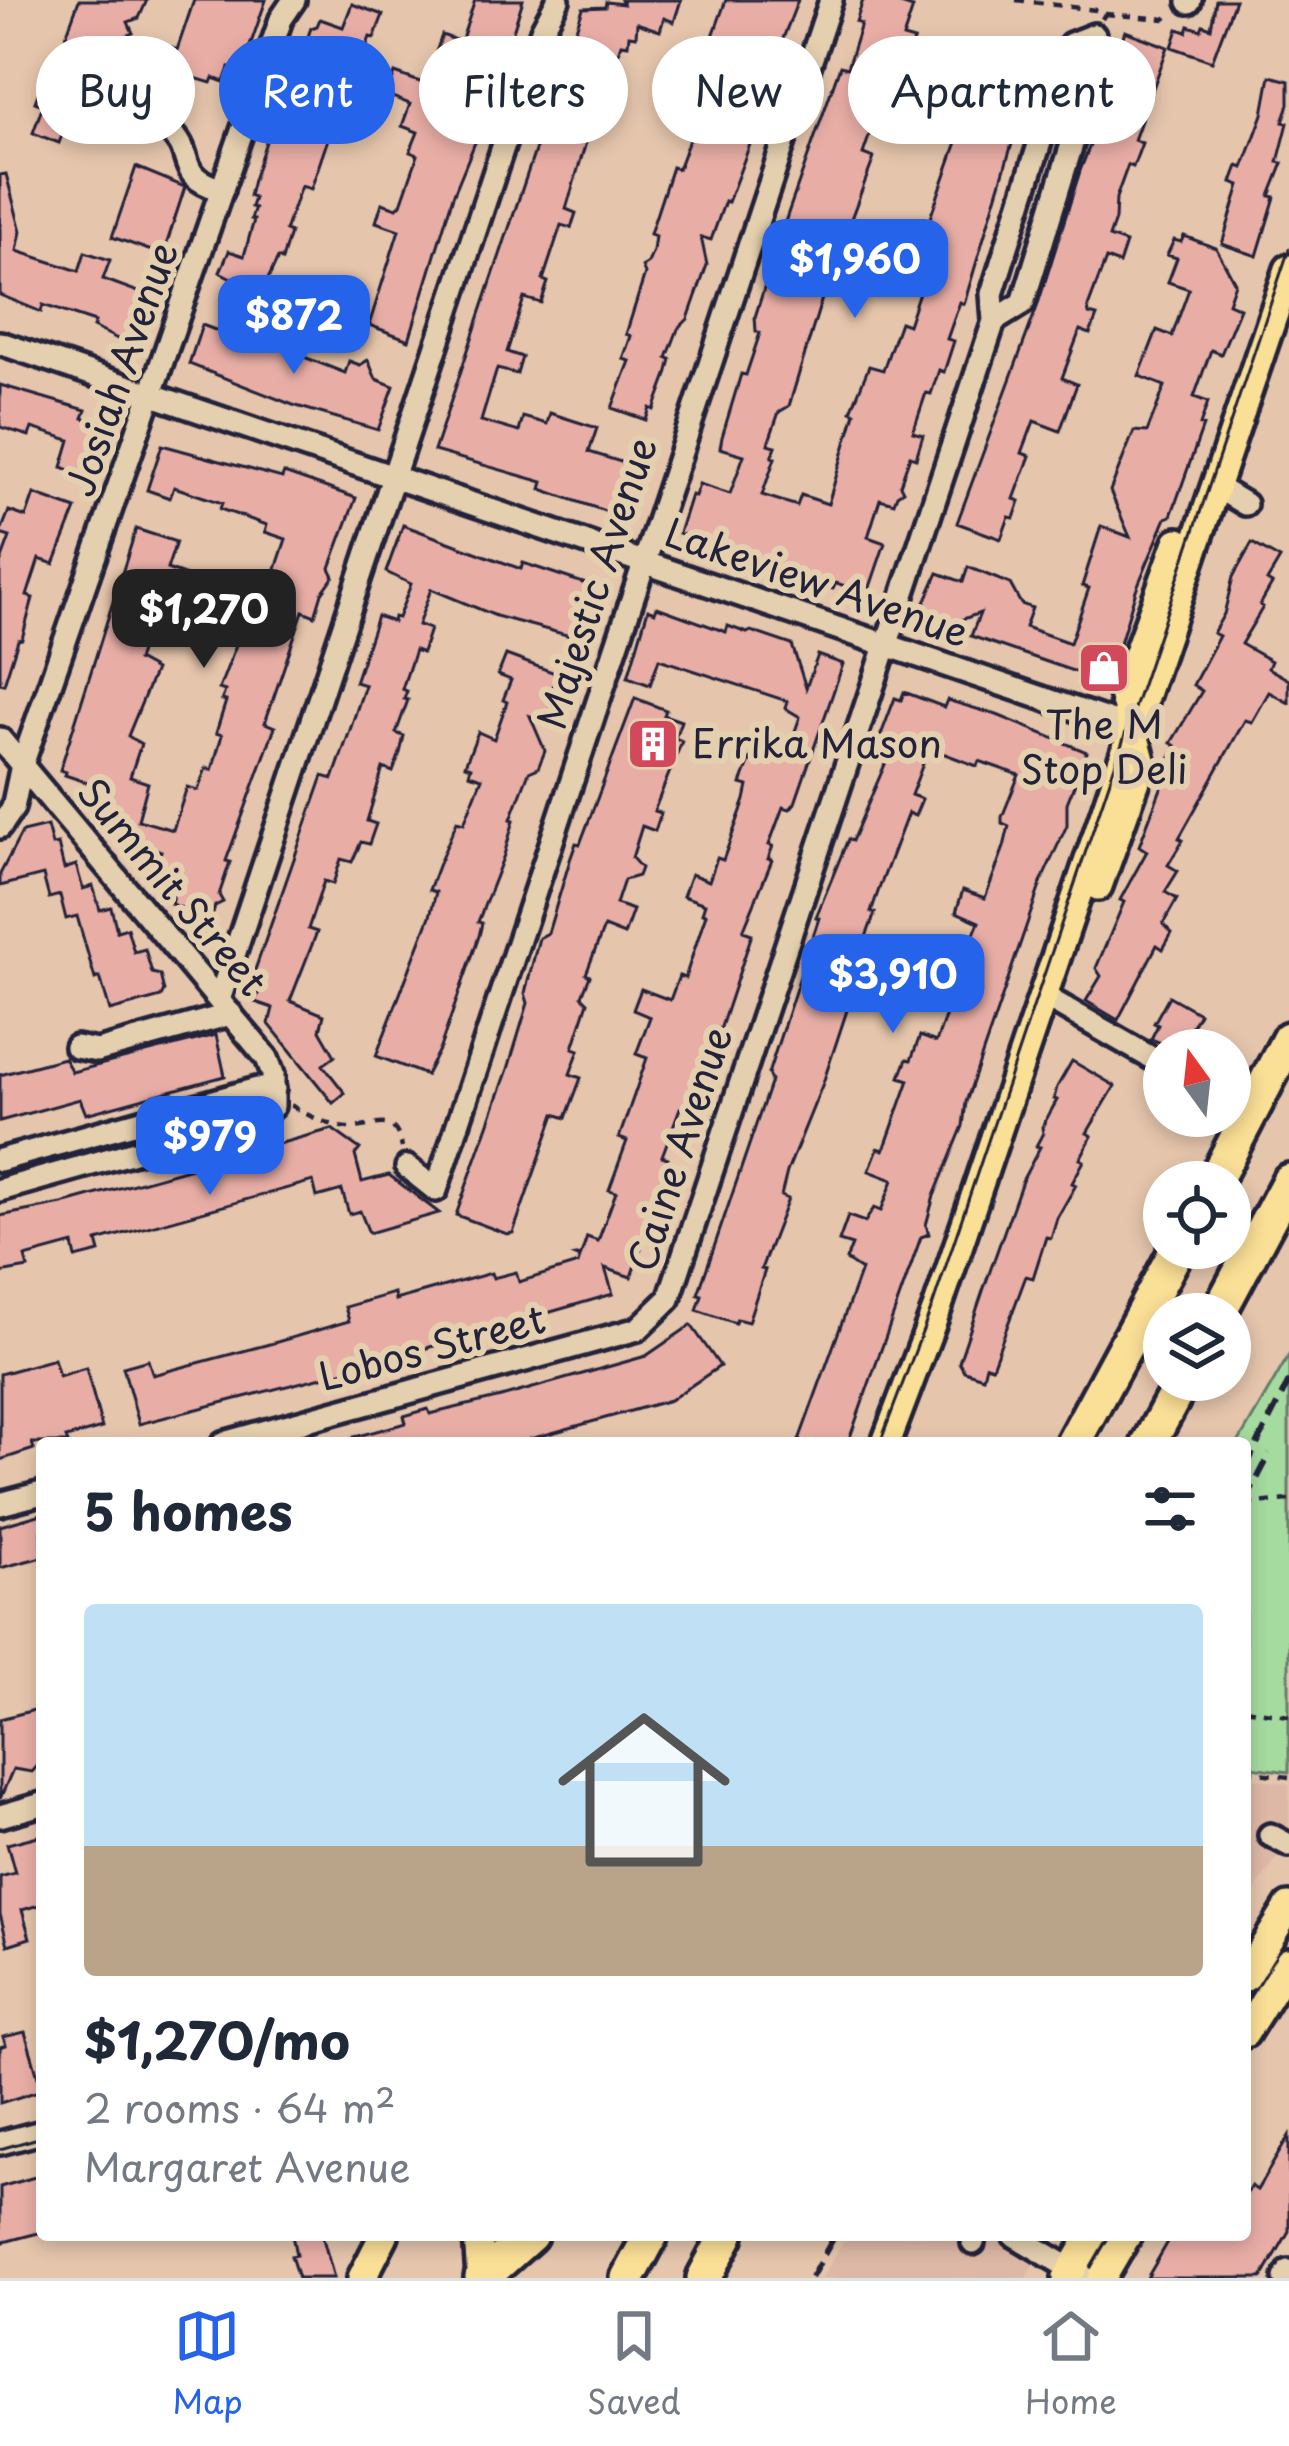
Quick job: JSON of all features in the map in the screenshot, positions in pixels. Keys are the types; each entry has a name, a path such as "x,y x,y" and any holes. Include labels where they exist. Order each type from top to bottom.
{"highway":[{"path":"1225,1161 1289,1039"},
{"path":"1229,1293 1289,1181"},
{"path":"1076,1437 1167,1269"},
{"path":"1152,1437 1172,1401"},
{"path":"482,2278 523,2241"},
{"path":"628,2278 648,2241"},
{"path":"708,2278 726,2241"}],"main road":[{"path":"888,1437 925,1342 1289,268"},
{"path":"869,1437 885,1401 925,1342"},
{"path":"1251,1967 1289,1907"},
{"path":"1251,2023 1289,1962"},
{"path":"362,2278 381,2241"},
{"path":"479,2241 482,2278"},
{"path":"1075,2275 1089,2241"},
{"path":"1102,2278 1123,2241"}],"street":[{"name":"Josiah Avenue","path":"0,827 13,808 22,765 281,19 294,0"},
{"path":"76,1047 97,1052 225,1007 390,476 542,30 558,0"},
{"name":"Majestic Avenue","path":"406,1167 436,1190 831,0"},
{"name":"Caine Avenue","path":"655,1312 669,1299 994,321 992,293 1071,44 1094,35 1101,50 1023,303 994,321"},
{"path":"179,144 189,173 198,183 223,190"},
{"name":"Lakeview Avenue","path":"0,343 1133,729"},
{"path":"1213,494 1245,504"},
{"name":"Summit Street","path":"0,739 267,1058 274,1089"},
{"path":"1042,995 1143,1053"},
{"path":"0,1160 274,1089 274,1106 262,1116 0,1190"},
{"name":"Lobos Street","path":"245,1437 638,1329 655,1312"},
{"path":"0,1504 36,1495"},
{"path":"0,1816 36,1806"},
{"path":"0,2143 36,2134"},
{"path":"1012,2263 1018,2241"},
{"path":"1024,2241 1075,2275"}],"path":[{"path":"1016,0 1165,19 1186,3"},
{"path":"1094,35 1105,14"},
{"path":"274,1089 296,1109 347,1128 365,1123 393,1125 406,1167"},
{"path":"1251,1503 1289,1500"},
{"path":"1251,1710 1289,1716"},
{"path":"1251,1772 1289,1777"}],"shaded area":[{"path":"1251,1778 1289,1784 1289,1841 1251,1895"},
{"path":"844,2241 1048,2241 1026,2278 822,2278"}],"green space":[{"path":"1289,1355 1289,1772 1251,1767 1251,1437 1241,1437"}],"building":[{"path":"79,0 147,0 139,18 128,22 133,33 66,36"},
{"path":"194,0 266,0 254,36 219,36 219,80 195,78 195,36 182,36"},
{"path":"475,0 523,0 511,36 463,36"},
{"path":"621,0 681,0 674,22 664,18 660,31 637,23 636,36 629,35 628,45 628,36 574,36 583,8 605,7 606,2 623,4"},
{"path":"726,0 798,0 784,36 713,36"},
{"path":"863,0 888,0 913,8 904,36 857,36 861,24 856,22"},
{"path":"1216,0 1235,0 1212,61 1172,47 1178,29 1211,28"},
{"path":"352,4 383,15 375,36 308,36 320,19 343,27"},
{"path":"1156,43 1168,47 1156,80"},
{"path":"840,66 847,68 848,144 866,144 863,154 874,158 827,282 789,406 779,412 768,444 776,446 775,458 762,495 797,506 801,495 828,504 855,413 851,411 869,366 883,370 900,322 908,325 920,289 911,286 936,229 928,226 956,144 1012,144 964,304 960,302 947,339 954,341 944,372 939,370 931,394 926,393 913,432 923,435 916,458 910,456 900,485 903,491 894,503 880,499 868,537 885,543 868,593 836,583 833,589 679,533 699,484 730,494 744,455 720,448 722,437 741,374 746,375 760,333 755,317 787,216 812,144 824,144 824,111"},
{"path":"395,73 419,82 419,144 474,144 453,196 409,340 369,325 399,230 376,222 382,203 397,208 401,204 418,155 410,152 418,132 402,126 410,104 395,98"},
{"path":"1270,76 1289,81 1283,122 1288,123 1278,162 1283,163 1270,196 1275,197 1257,256 1222,244 1240,185 1232,182 1238,166 1243,168 1263,114"},
{"path":"265,144 326,144 311,189 301,186 285,231 290,233 282,260 278,258 263,290 220,272 229,251 244,256 254,220 254,198 249,196"},
{"path":"537,144 586,144 566,209 576,213 571,228 561,225 543,280 548,282 541,303 524,298 507,352 522,357 517,374 497,369 481,421 519,432 523,417 547,424 550,413 597,428 589,452 640,468 625,518 541,489 543,482 434,451"},
{"path":"687,144 750,144 711,240 701,237 707,265 688,319 678,329 667,358 671,359 667,375 654,410 650,408 646,420 612,408 630,361 623,359 631,336 626,334 645,274 642,267 653,251 655,236 650,234 672,167 678,169"},
{"path":"1091,144 1142,144 1116,198 1109,237 1126,243 1119,264 1106,259 1088,307 1089,314 1097,316 1090,334 1080,330 1062,378 1077,384 1060,431 1034,421 1022,453 1030,456 1014,499 1020,501 1001,539 957,523 1037,307"},
{"path":"136,167 185,187 163,255 112,237"},
{"path":"6,174 21,231 17,251 79,271 85,252 110,260 103,279 138,292 154,285 132,346 93,327 95,322 43,305 41,312 0,295 0,175"},
{"path":"1184,236 1216,248 1235,283 1228,303 1240,308 1221,354 1211,350 1194,397 1208,402 1203,426 1171,516 1166,518 1136,590 1108,683 971,636 980,613 941,627 926,625 921,611 938,573 963,582 968,567 1010,584 1021,604 1032,608 1025,627 1070,643 1089,588 1082,586 1101,526 1130,537 1110,491 1134,431 1147,432 1165,386 1139,376 1157,330 1172,336 1189,289 1168,282 1177,258 1167,255 1174,240 1181,242"},
{"path":"202,325 226,334 228,330 240,332 345,373 349,361 360,365 368,360 376,379 394,386 378,430 293,405 189,364"},
{"path":"0,385 86,410 83,418 102,424 85,476 62,467 70,440 32,428 29,436 0,427"},
{"path":"162,445 282,478 284,473 356,498 330,568 334,576 315,616 303,611 265,723 275,727 226,861 230,862 219,895 223,902 215,906 210,922 217,939 185,928 179,915 182,908 171,904 173,897 160,893 151,880 161,851 115,835 117,829 102,820 112,791 60,770 136,529 176,542 167,569 195,579 188,599 177,604 173,617 154,610 137,660 155,670 128,736 141,744 130,777 148,783 138,820 173,830 187,787 198,790 206,768 212,770 226,701 222,700 225,691 219,689 252,603 260,606 266,599 286,539 265,532 267,525 220,509 222,503 174,487 170,498 147,490"},
{"path":"34,494 76,509 54,564 39,559 27,596 33,598 22,639 4,684 0,683 0,564 10,537 0,534 9,511 26,517"},
{"path":"403,525 521,569 523,563 592,586 574,637 496,616 431,589 418,625 430,629 422,653 415,650 402,689 408,700 396,733 404,736 400,753 393,772 383,768 367,821 376,824 369,844 361,842 352,862 341,859 333,884 324,881 308,929 317,932 290,1001 324,1015 320,1030 335,1056 323,1065 345,1093 333,1103 269,1024 273,1008 255,1002 259,991 249,987 323,776 333,779 349,733 365,685 355,682 377,616 393,622 398,618 411,584 386,572"},
{"path":"1252,543 1280,559 1267,581 1272,584 1263,607 1241,644 1271,661 1268,668 1289,680 1289,703 1269,692 1252,722 1245,720 1179,838 1183,840 1168,865 1178,871 1165,892 1177,899 1163,924 1172,933 1163,949 1157,945 1118,1020 1086,1001 1101,976 1096,968 1124,902 1120,900 1147,851 1139,846 1168,770 1164,767 1176,746 1171,743 1202,691 1193,685 1219,636 1213,633 1224,614 1233,577"},
{"path":"657,607 726,632 728,626 792,645 806,688 818,655 843,664 795,803 790,809 783,807 769,845 773,846 768,859 772,860 743,931 752,934 700,1089 693,1087 684,1109 680,1108 662,1156 668,1158 668,1168 631,1277 605,1268 613,1294 361,1367 139,1424 123,1367 148,1360 153,1375 277,1342 349,1321 345,1307 394,1293 395,1300 491,1273 493,1278 516,1272 519,1282 578,1264 580,1258 575,1256 581,1255 587,1237 598,1241 616,1192 609,1190 627,1141 619,1138 647,1058 636,1054 650,1017 633,1010 641,989 670,1000 679,976 685,978 706,914 702,913 705,904 683,896 691,874 709,881 717,858 723,860 745,800 748,786 741,784 756,745 788,751 800,717 785,708 787,701 659,659 650,685 628,677 648,609 655,612"},
{"path":"506,655 558,674 548,697 554,699 550,707 561,728 530,716 545,751 538,768 529,772 511,819 504,855 478,922 482,923 479,936 426,1075 376,1056 430,916 436,892 429,890 438,866 457,821 464,823 482,778 469,774 471,767 465,765 478,732 494,739 507,702 503,700 511,680 498,675"},
{"path":"904,692 944,707 947,700 1087,752 1067,803 1067,825 1042,880 966,1102 963,1126 934,1196 926,1225 929,1234 921,1237 850,1437 800,1437 861,1270 846,1260 852,1245 839,1241 848,1216 865,1222 874,1208 881,1211 893,1180 869,1171 878,1148 884,1150 909,1080 900,1077 907,1059 911,1060 920,1036 936,1042 948,1009 928,1002 934,985 950,991 979,922 956,912 963,890 985,898 1009,826 1002,823 1002,817 1019,775 929,748 911,795 922,799 915,816 908,813 860,953 852,950 841,980 855,986 787,1172 781,1196 788,1199 761,1269 765,1270 748,1322 737,1319 735,1323 697,1310 702,1295 698,1294 771,1081 768,1074 816,917 886,762 881,759 884,751 876,748 895,698 901,700"},
{"path":"635,698 681,721 675,738 682,741 654,811 661,813 655,831 642,826 632,858 641,868 638,876 624,880 616,904 633,910 624,935 604,927 586,974 590,976 582,996 588,1002 570,1074 581,1078 566,1118 555,1114 513,1233 507,1234 456,1215 528,1003 525,993 539,938 548,933 576,843 580,844"},
{"path":"47,826 52,845 58,844 64,869 76,865 83,889 93,886 100,910 111,907 117,931 127,928 134,952 145,949 152,973 160,975 161,997 110,1011 100,977 95,979 77,916 66,919 60,895 49,898 43,875 0,886 0,874 22,832"},
{"path":"1169,996 1199,1013 1190,1029 1156,1029 1154,1023"},
{"path":"216,1035 225,1076 86,1114 80,1099 0,1121 0,1075 64,1058 72,1072"},
{"path":"1072,1061 1115,1086 1087,1133 1092,1136 1072,1183 1076,1185 1051,1238 1046,1237 1033,1278 1026,1276 992,1367 986,1365 983,1377 964,1371 959,1362 1022,1181 1040,1147 1036,1146 1042,1127 1057,1100 1057,1087"},
{"path":"332,1129 360,1149 355,1155 362,1182 389,1175 439,1213 369,1233 360,1211 349,1214 342,1190 317,1197 313,1181 97,1241 100,1252 76,1258 73,1244 25,1257 28,1268 0,1273 0,1216 62,1204"},
{"path":"691,1325 720,1366 670,1400 537,1437 354,1437 406,1423 404,1416 428,1409 430,1414 501,1397 646,1356"},
{"path":"54,1359 59,1376 86,1368 102,1428 70,1437 36,1437 34,1449 0,1460 0,1374"},
{"path":"36,1516 36,1559 0,1568 0,1526"},
{"path":"36,1710 36,1768 32,1772 13,1769 0,1799 0,1719"},
{"path":"36,1837 36,1906 22,1910 30,1938 8,1945 0,1914 0,1877 15,1873 7,1844"},
{"path":"25,2032 36,2070 36,2092 0,2103 0,2047 6,2045 3,2037"},
{"path":"1289,2136 1289,2231 1262,2278 1147,2278 1169,2241 1251,2241 1251,2186 1257,2190"},
{"path":"36,2177 36,2234 0,2243 0,2187"},
{"path":"293,2241 324,2241 334,2278 298,2278 291,2256 296,2255"}],"tram line":[{"path":"882,1437 933,1304 1289,249"},
{"path":"0,2149 36,2139"}],"railway":[{"path":"1251,1457 1289,1381"},
{"path":"1251,1490 1270,1454"},
{"path":"811,2278 832,2241"}],"place":[{"name":"The M Stop Deli","path":"1104,668"},
{"name":"Errika Mason","path":"653,744"}]}
